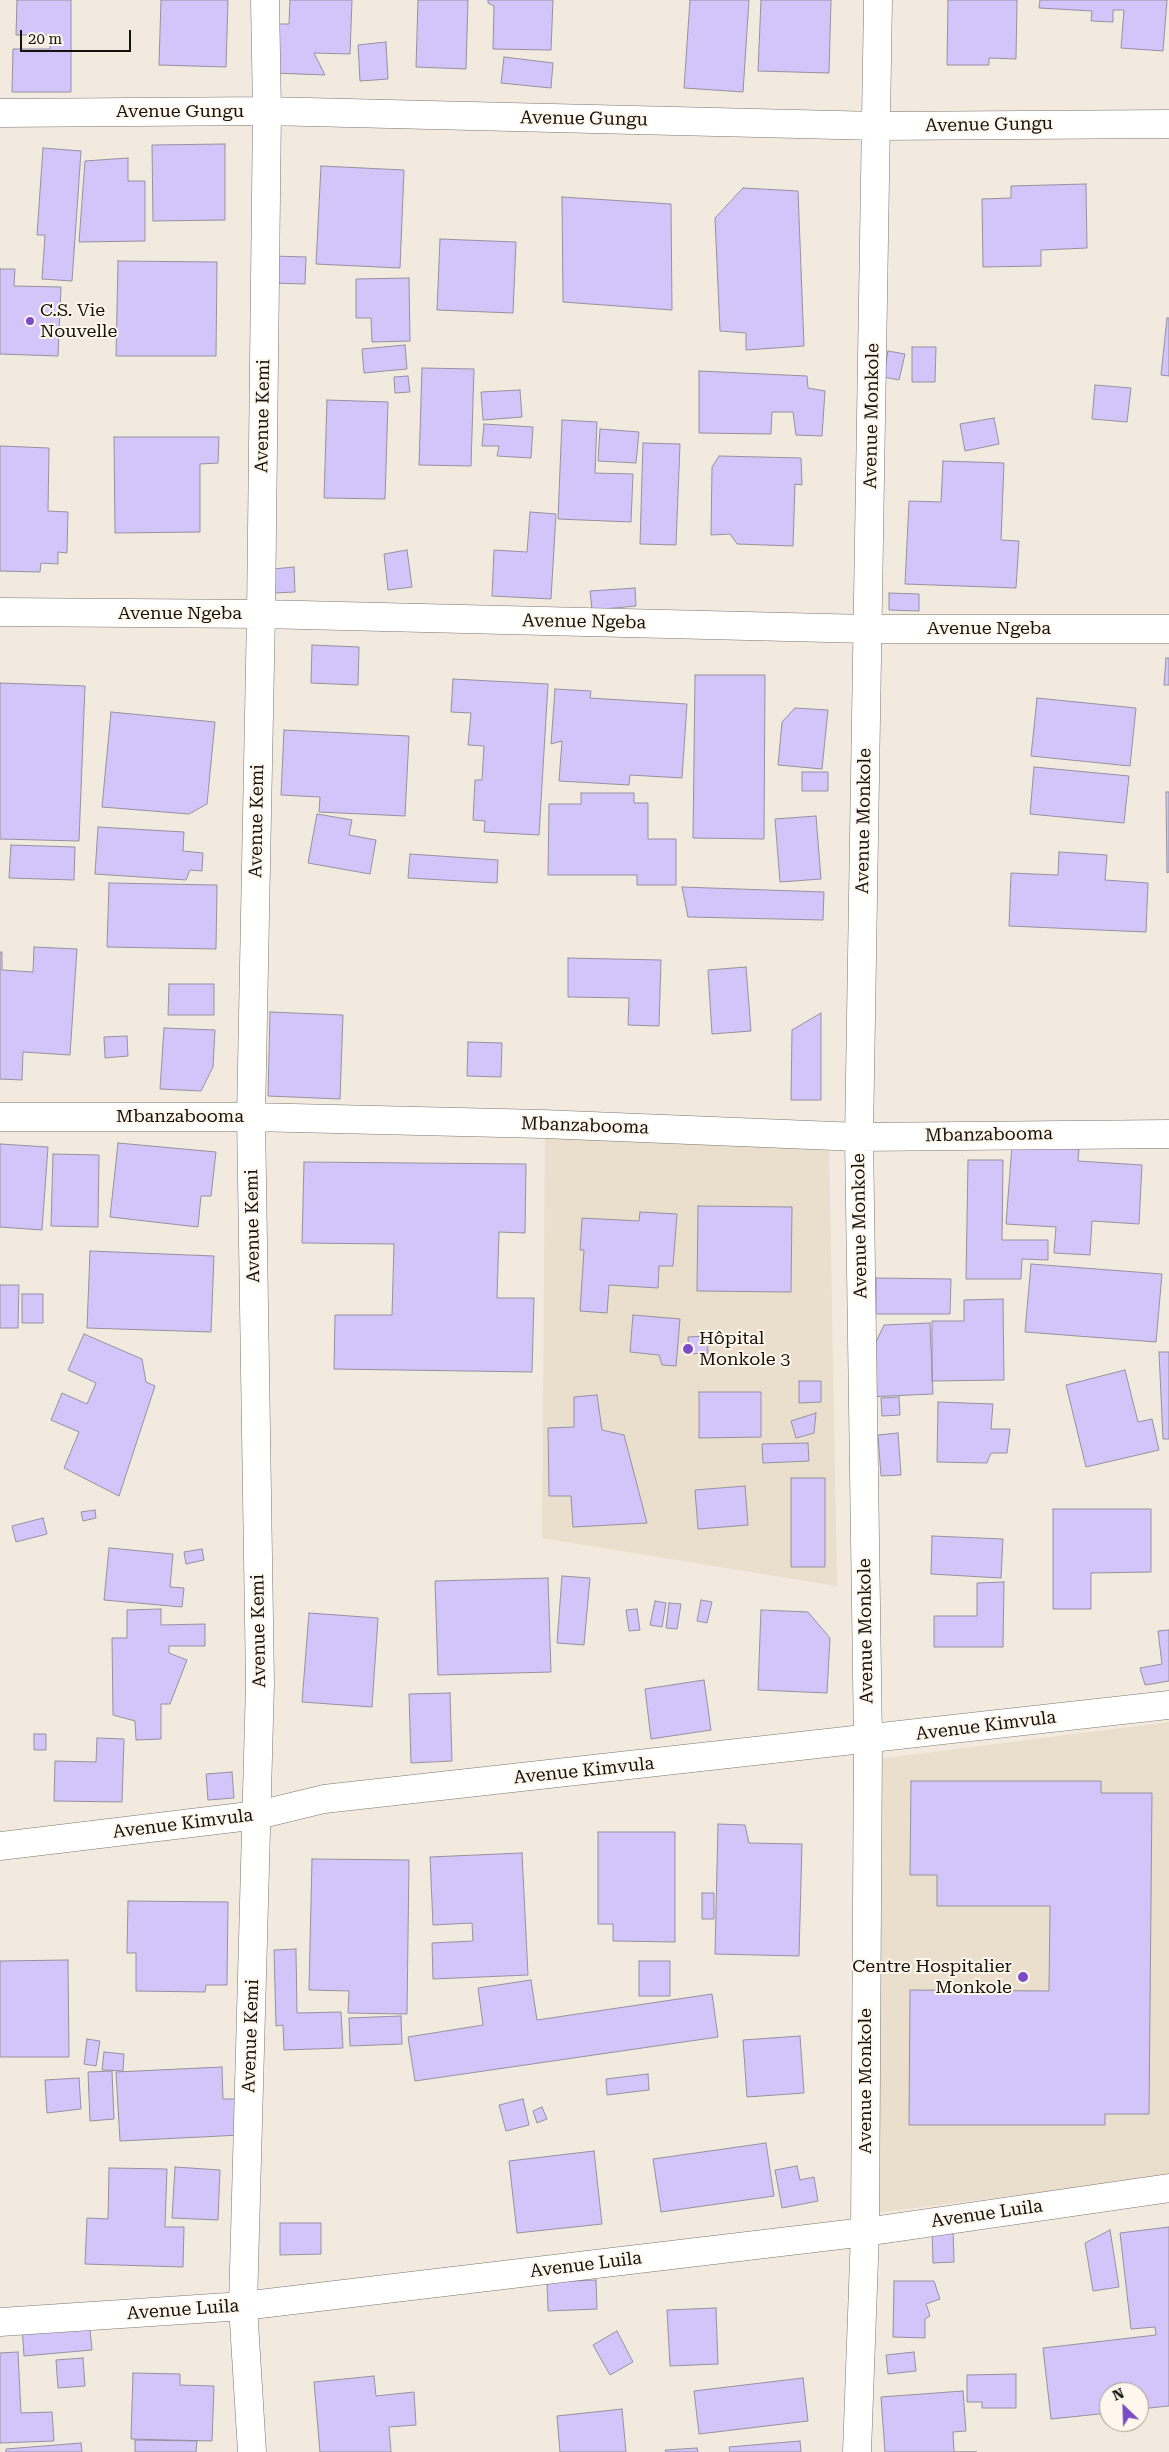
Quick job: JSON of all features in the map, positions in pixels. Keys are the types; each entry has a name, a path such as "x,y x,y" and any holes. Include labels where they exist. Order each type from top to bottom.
{"street":[{"name":"Avenue Kemi","path":"252,2452 243,2306 258,1815 260,1683 251,1117 261,614 267,111 265,0"},
{"name":"Avenue Monkole","path":"857,2452 865,2232 868,1740 859,1137 878,126 878,0"},
{"name":"Avenue Gungu","path":"0,113 267,111 878,126 1169,124"},
{"name":"Avenue Ngeba","path":"0,612 261,614 868,629 1169,629"},
{"name":"Mbanzabooma","path":"0,1117 251,1117 544,1124 859,1137 1169,1134"},
{"name":"Avenue Kimvula","path":"0,1846 258,1815 324,1799 868,1740 1169,1705"},
{"name":"Avenue Luila","path":"0,2322 243,2306 865,2232 1169,2188"}],"shaded area":[{"name":"Hôpital Monkole 3","path":"545,1134 829,1142 837,1586 542,1538"},
{"name":"Centre Hospitalier Monkole","path":"1169,1722 1169,2176 875,2213 878,1759"}],"building":[{"path":"17,0 71,0 71,92 12,92 13,49 50,49 50,35 16,35"},
{"path":"161,0 228,0 226,67 159,65"},
{"path":"290,0 352,0 350,54 314,53 325,75 273,73 275,24 289,24"},
{"path":"418,0 468,0 466,69 416,67"},
{"path":"488,0 553,0 551,50 493,49 494,6 488,3"},
{"path":"690,0 749,0 743,92 684,88"},
{"path":"761,0 831,0 829,73 758,71"},
{"path":"948,0 1017,0 1016,59 989,58 989,65 947,65"},
{"path":"1040,0 1167,0 1163,51 1121,48 1124,10 1113,10 1113,22 1091,21 1092,11 1039,8"},
{"path":"386,42 388,79 360,81 358,45"},
{"path":"504,57 553,63 551,88 501,83"},
{"path":"225,144 225,220 153,221 152,145"},
{"path":"43,148 81,151 72,281 42,279 45,235 37,235"},
{"path":"128,158 128,181 145,181 145,241 79,242 85,161"},
{"path":"321,166 404,170 400,268 316,264"},
{"path":"1086,184 1087,248 1041,250 1041,266 983,267 982,199 1011,198 1011,186"},
{"path":"743,188 798,191 804,346 746,350 746,333 720,331 715,218"},
{"path":"562,197 671,204 672,310 563,302"},
{"path":"440,239 516,242 513,313 437,310"},
{"path":"273,256 306,257 305,284 272,283"},
{"path":"118,261 217,262 216,356 116,356"},
{"name":"C.S. Vie Nouvelle","path":"0,269 15,269 14,286 61,287 58,356 0,354"},
{"path":"409,278 410,341 372,342 371,318 356,318 356,279"},
{"path":"1167,318 1169,318 1169,376 1161,375"},
{"path":"405,345 407,369 364,373 362,349"},
{"path":"912,347 936,347 935,382 912,382"},
{"path":"888,351 905,354 899,380 883,377"},
{"path":"422,368 474,369 471,466 419,465"},
{"path":"699,371 807,376 808,388 825,391 822,436 796,435 793,412 772,412 771,434 699,433"},
{"path":"408,376 410,392 395,393 394,377"},
{"path":"1095,385 1131,388 1127,422 1092,419"},
{"path":"520,390 522,417 483,420 481,392"},
{"path":"327,400 388,402 385,499 324,498"},
{"path":"994,418 999,444 965,451 960,424"},
{"path":"562,420 597,422 595,473 633,474 631,522 558,519"},
{"path":"484,424 533,427 531,458 497,456 499,446 482,446"},
{"path":"600,429 639,432 636,463 598,461"},
{"path":"114,437 219,437 218,463 200,464 200,532 115,533"},
{"path":"643,443 680,444 676,545 640,544"},
{"path":"0,446 49,448 48,511 68,512 67,553 58,552 58,564 41,563 40,572 0,571"},
{"path":"719,456 801,458 802,485 795,484 793,546 737,544 730,534 711,535 712,467"},
{"path":"943,461 1004,463 1001,540 1019,541 1016,588 905,584 909,501 941,502"},
{"path":"530,512 556,514 551,599 492,596 494,550 527,552"},
{"path":"407,550 412,587 388,590 384,554"},
{"path":"294,567 295,592 274,593 273,569"},
{"path":"635,588 636,606 592,610 590,591"},
{"path":"889,593 919,594 919,611 889,610"},
{"path":"312,645 359,647 358,685 311,683"},
{"path":"1166,658 1169,658 1169,685 1164,685"},
{"path":"695,675 765,675 764,839 693,838"},
{"path":"453,679 548,684 539,835 484,832 485,821 473,820 475,780 482,780 484,746 468,745 471,713 451,712"},
{"path":"0,683 85,686 79,841 0,839"},
{"path":"555,689 591,691 590,698 687,704 682,778 630,775 629,785 559,781 562,741 551,744"},
{"path":"1037,698 1136,708 1130,766 1031,756"},
{"path":"795,708 828,710 822,769 778,765 782,722"},
{"path":"111,712 215,722 207,804 189,814 102,807"},
{"path":"284,730 409,736 405,816 319,812 320,797 281,795"},
{"path":"1034,767 1129,776 1124,823 1030,814"},
{"path":"802,772 828,772 828,791 802,791"},
{"path":"1166,792 1169,792 1169,872 1167,873"},
{"path":"581,793 634,793 634,803 648,803 648,839 676,839 676,885 637,885 637,875 548,875 549,804 581,804"},
{"path":"317,814 352,820 349,835 376,840 370,874 308,863"},
{"path":"816,816 821,879 780,882 775,819"},
{"path":"98,827 184,832 183,851 203,853 202,871 190,870 186,880 95,874"},
{"path":"11,845 75,847 74,880 9,878"},
{"path":"1059,852 1107,855 1105,880 1148,883 1146,932 1009,926 1011,873 1058,875"},
{"path":"410,854 498,860 497,883 408,878"},
{"path":"109,883 217,885 216,949 107,947"},
{"path":"682,887 824,892 823,920 688,917"},
{"path":"34,947 77,949 70,1055 23,1052 22,1080 0,1079 0,952 2,952 2,970 33,972"},
{"path":"568,958 661,960 659,1026 628,1025 629,998 568,997"},
{"path":"746,967 751,1031 712,1034 708,970"},
{"path":"169,984 214,984 214,1015 168,1015"},
{"path":"270,1012 343,1015 340,1099 268,1096"},
{"path":"821,1013 821,1100 791,1100 792,1030"},
{"path":"164,1028 215,1030 213,1067 201,1091 160,1089"},
{"path":"127,1036 128,1056 105,1058 104,1037"},
{"path":"468,1042 502,1043 501,1077 467,1076"},
{"path":"118,1143 216,1152 211,1196 201,1196 198,1227 110,1217"},
{"path":"0,1144 48,1147 42,1230 0,1227"},
{"path":"1012,1145 1079,1149 1078,1161 1142,1165 1139,1224 1092,1221 1090,1255 1054,1253 1056,1227 1006,1224"},
{"path":"53,1154 99,1155 98,1227 51,1226"},
{"path":"968,1160 1003,1160 1002,1240 1048,1240 1048,1260 1022,1259 1021,1279 966,1279"},
{"path":"304,1162 526,1164 525,1233 499,1232 497,1298 534,1298 532,1372 334,1369 335,1315 392,1315 394,1244 302,1243"},
{"path":"698,1206 792,1207 791,1292 697,1291"},
{"path":"640,1212 677,1214 673,1266 659,1266 658,1288 609,1285 607,1313 580,1311 584,1250 580,1250 582,1218 639,1221"},
{"path":"90,1251 214,1256 211,1332 87,1328"},
{"path":"1031,1264 1162,1274 1156,1342 1025,1332"},
{"path":"876,1278 951,1279 950,1314 876,1314"},
{"path":"0,1285 19,1285 18,1328 0,1328"},
{"path":"22,1294 43,1294 43,1323 22,1323"},
{"path":"1003,1299 1004,1380 932,1381 932,1321 964,1321 964,1300"},
{"path":"633,1315 680,1319 676,1366 662,1365 659,1355 630,1352"},
{"path":"930,1323 933,1394 867,1397 868,1343 876,1342 884,1325"},
{"path":"84,1334 142,1359 146,1382 155,1386 119,1496 64,1468 79,1432 51,1420 62,1393 87,1404 96,1383 68,1370"},
{"path":"707,1336 708,1353 689,1354 688,1337"},
{"path":"1159,1352 1169,1352 1169,1439 1163,1439"},
{"path":"1125,1370 1138,1422 1152,1419 1159,1450 1086,1467 1066,1385"},
{"path":"799,1381 821,1381 821,1402 799,1403"},
{"path":"699,1392 761,1392 761,1437 699,1438"},
{"path":"597,1395 602,1430 624,1435 647,1523 573,1527 571,1496 549,1496 548,1428 574,1427 574,1397"},
{"path":"899,1397 900,1415 882,1416 881,1398"},
{"path":"938,1402 993,1404 991,1429 1010,1429 1007,1453 991,1453 987,1463 937,1462"},
{"path":"816,1413 814,1433 796,1438 791,1421"},
{"path":"898,1433 901,1475 881,1476 878,1435"},
{"path":"808,1443 809,1461 763,1463 762,1444"},
{"path":"791,1478 825,1478 825,1567 791,1567"},
{"path":"745,1486 748,1525 698,1529 695,1490"},
{"path":"1053,1509 1151,1509 1151,1572 1091,1573 1091,1609 1053,1609"},
{"path":"95,1510 96,1518 83,1521 81,1512"},
{"path":"43,1518 47,1534 16,1542 12,1526"},
{"path":"932,1536 1003,1539 1001,1578 931,1574"},
{"path":"109,1548 173,1554 170,1587 184,1588 182,1607 104,1600"},
{"path":"202,1549 204,1560 186,1564 184,1552"},
{"path":"562,1576 590,1578 584,1645 557,1643"},
{"path":"548,1578 551,1672 438,1675 435,1581"},
{"path":"1004,1582 1003,1647 934,1647 934,1616 977,1616 977,1583"},
{"path":"701,1600 712,1602 707,1623 697,1621"},
{"path":"655,1601 666,1603 662,1627 650,1625"},
{"path":"669,1603 681,1604 677,1629 666,1628"},
{"path":"161,1609 161,1625 205,1624 205,1646 169,1646 169,1653 187,1660 170,1704 161,1704 161,1739 136,1740 135,1721 113,1715 112,1638 127,1638 127,1610"},
{"path":"637,1609 640,1630 629,1631 626,1610"},
{"path":"761,1610 808,1612 830,1638 827,1693 758,1690"},
{"path":"309,1613 378,1618 372,1707 302,1702"},
{"path":"1169,1630 1169,1681 1145,1685 1140,1668 1162,1664 1158,1631"},
{"path":"704,1680 711,1730 651,1739 645,1689"},
{"path":"450,1693 452,1761 411,1763 409,1694"},
{"path":"34,1734 46,1734 46,1750 34,1750"},
{"path":"97,1738 124,1739 122,1802 54,1801 55,1761 96,1762"},
{"path":"232,1772 234,1798 208,1800 206,1774"},
{"path":"911,1781 1101,1781 1101,1793 1152,1793 1149,2114 1105,2114 1105,2125 909,2125 910,1990 1049,1991 1050,1906 937,1906 937,1875 910,1875"},
{"path":"718,1824 745,1825 749,1843 802,1844 799,1956 715,1954"},
{"path":"598,1832 675,1832 675,1942 613,1941 613,1924 598,1924"},
{"path":"522,1853 528,1975 433,1979 432,1943 473,1941 472,1923 433,1925 430,1857"},
{"path":"312,1859 409,1860 407,2014 348,2013 349,1991 309,1990"},
{"path":"702,1893 714,1893 714,1919 702,1919"},
{"path":"128,1901 228,1902 227,1985 206,1985 205,1992 136,1991 136,1953 127,1953"},
{"path":"296,1949 297,2013 341,2012 343,2048 284,2050 283,2025 276,2026 274,1950"},
{"path":"68,1960 69,2057 0,2057 0,1961"},
{"path":"639,1961 670,1961 670,1996 639,1996"},
{"path":"531,1980 537,2020 712,1994 718,2037 415,2081 408,2037 483,2025 478,1988"},
{"path":"401,2016 402,2044 350,2046 349,2018"},
{"path":"800,2036 804,2093 747,2097 743,2040"},
{"path":"87,2039 100,2041 96,2066 84,2064"},
{"path":"104,2052 124,2054 123,2071 102,2070"},
{"path":"222,2067 223,2099 239,2099 241,2135 120,2141 116,2072"},
{"path":"112,2071 114,2119 90,2121 88,2072"},
{"path":"648,2074 649,2090 607,2095 606,2079"},
{"path":"79,2078 81,2109 47,2113 45,2080"},
{"path":"523,2099 529,2125 506,2131 499,2105"},
{"path":"542,2107 547,2119 537,2123 533,2111"},
{"path":"766,2143 774,2196 661,2212 653,2159"},
{"path":"594,2151 602,2224 517,2233 509,2161"},
{"path":"797,2166 800,2180 814,2177 818,2201 782,2208 775,2170"},
{"path":"175,2167 220,2170 218,2220 172,2218"},
{"path":"109,2168 167,2169 165,2227 184,2227 183,2267 85,2264 87,2218 108,2219"},
{"path":"280,2223 321,2223 321,2254 280,2255"},
{"path":"1169,2227 1169,2406 1149,2408 1149,2382 1099,2382 1099,2414 1051,2419 1043,2348 1156,2335 1155,2327 1131,2329 1120,2233"},
{"path":"953,2230 954,2262 933,2263 932,2231"},
{"path":"1110,2230 1119,2287 1093,2291 1085,2243"},
{"path":"596,2280 597,2309 548,2311 547,2282"},
{"path":"894,2281 934,2281 940,2299 926,2304 930,2316 925,2319 925,2338 893,2337"},
{"path":"716,2308 718,2364 670,2366 667,2310"},
{"path":"89,2320 92,2350 24,2356 22,2326"},
{"path":"617,2331 633,2362 610,2375 593,2345"},
{"path":"18,2352 21,2413 52,2412 54,2441 0,2443 0,2353"},
{"path":"914,2352 916,2371 888,2374 886,2355"},
{"path":"83,2358 85,2386 58,2388 56,2360"},
{"path":"133,2373 180,2374 180,2385 214,2386 212,2441 131,2439"},
{"path":"1016,2374 1016,2408 982,2408 982,2402 967,2402 967,2375"},
{"path":"374,2376 376,2396 414,2392 416,2425 389,2427 391,2452 320,2452 314,2382"},
{"path":"803,2378 808,2421 699,2434 694,2391"},
{"path":"963,2391 966,2431 953,2432 954,2452 885,2452 881,2397"},
{"path":"622,2409 626,2452 560,2452 557,2416"},
{"path":"135,2440 197,2441 196,2452 135,2452"},
{"path":"800,2441 801,2452 730,2452 729,2447"},
{"path":"81,2443 82,2452 6,2452 6,2449"},
{"path":"697,2448 698,2452 666,2452 665,2450"}],"place":[{"name":"C.S. Vie Nouvelle","path":"30,321"},
{"name":"Hôpital Monkole 3","path":"688,1349"},
{"name":"Centre Hospitalier Monkole","path":"1023,1977"}]}
